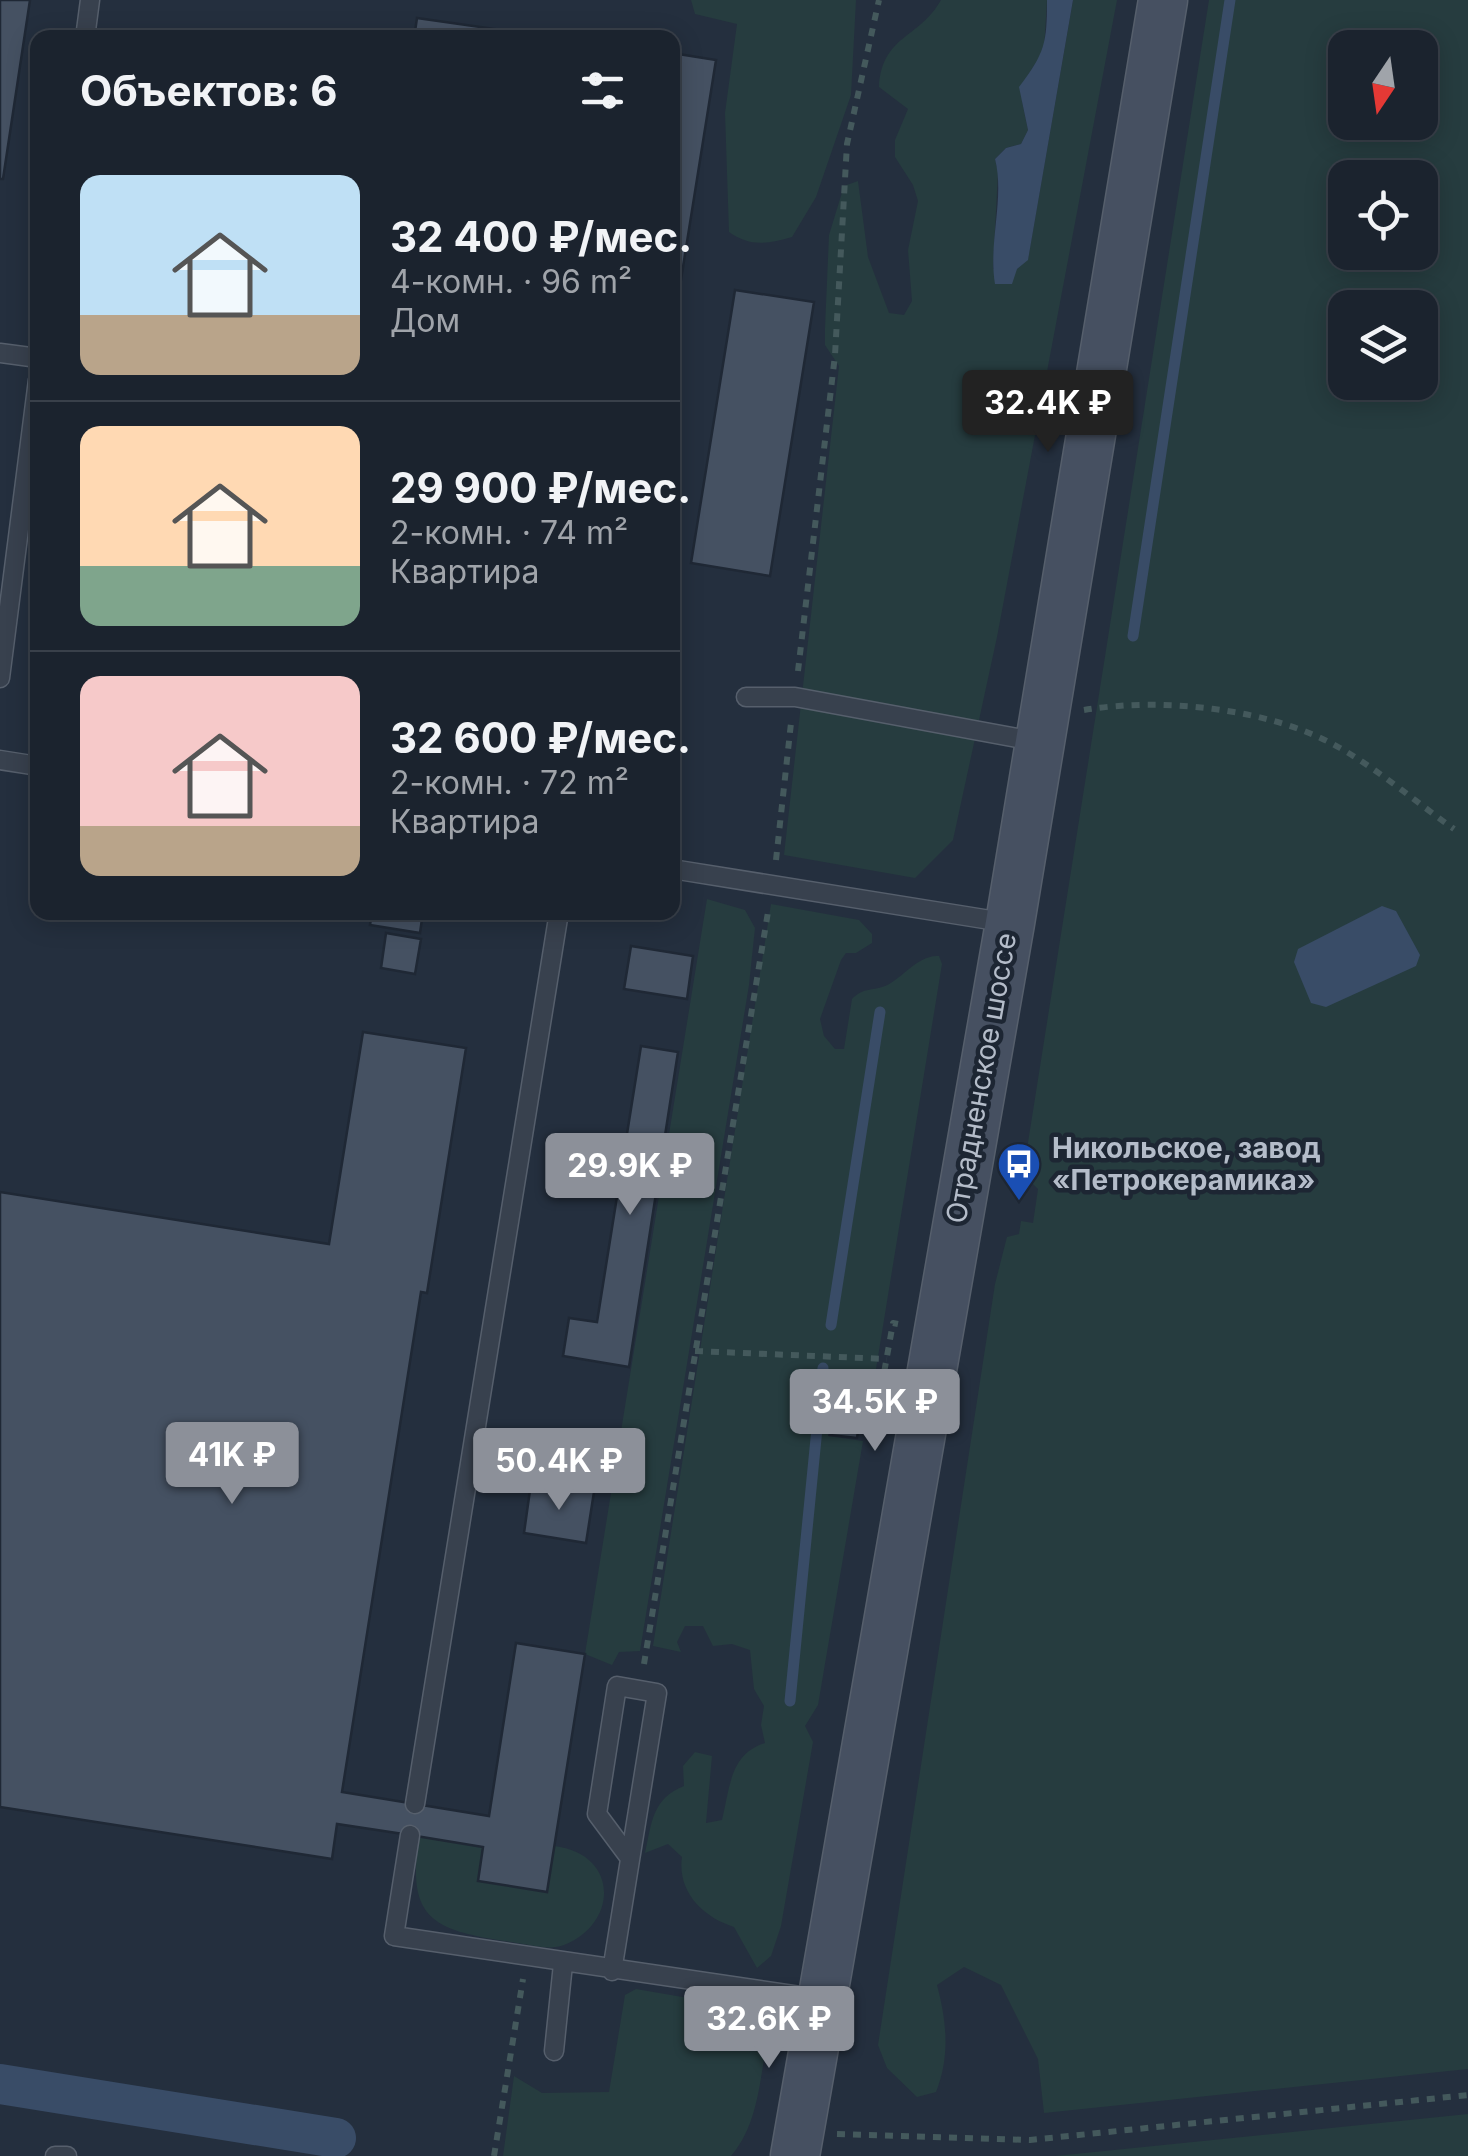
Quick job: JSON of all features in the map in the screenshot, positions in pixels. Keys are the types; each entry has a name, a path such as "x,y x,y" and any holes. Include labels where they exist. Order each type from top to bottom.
{"main road":[{"name":"Отрадненское шоссе","path":"797,2144 1010,923 1163,0"}],"lane":[{"path":"85,30 90,0"},
{"path":"0,352 30,357"},
{"path":"0,678 30,443"},
{"path":"746,697 794,697 1041,730"},
{"path":"0,760 30,765"},
{"path":"680,869 1010,923"},
{"path":"416,1804 558,920"},
{"path":"612,1971 657,1694 617,1686 597,1814 629,1858"},
{"path":"410,1835 394,1936 820,1999"},
{"path":"554,2050 563,1964"},
{"path":"55,2156 68,2156"}],"path":[{"path":"640,1690 773,885 835,356 848,144 879,0"},
{"path":"1041,730 1115,705 1244,712 1338,747 1454,829"},
{"path":"694,1351 887,1359"},
{"path":"494,2156 527,1958"},
{"path":"797,2144 1030,2140 1468,2094"}],"green space":[{"path":"691,0 856,0 851,95 816,197 792,237 759,243 729,232 725,113 737,24 695,14"},
{"path":"941,0 1047,0 1044,50 1028,75 1022,101 1028,130 1021,144 1006,148 995,159 998,172 993,269 1017,269 1028,259 1073,0 1117,0 997,637 953,840 915,878 784,855 839,366 825,345 829,235 844,186 858,181 868,257 889,313 904,315 912,301 908,250 918,201 895,157 895,140 908,109 879,87 882,70 894,47"},
{"path":"1209,0 1468,0 1468,2069 1044,2113 1038,2059 1001,1985 964,1967 937,1985 946,2039 936,2092 917,2097 887,2068 878,2045 995,1284 1007,1237 1019,1234 1021,1221 1033,1223 1038,1189 1023,1174"},
{"path":"707,899 745,910 755,928 749,985 640,1651 619,1652 612,1665 585,1654"},
{"path":"771,904 859,920 872,934 872,943 856,953 846,953 841,960 820,1019 824,1036 835,1049 844,1049 852,999 856,995 889,984 923,959 939,956 942,964 876,1369 835,1391 828,1436 863,1441 818,1705 805,1726 813,1742 781,1926 771,1956 757,1968 734,1927 712,1917 694,1901 684,1881 682,1857 668,1844 645,1853 655,1813 665,1798 684,1786 683,1766 695,1752 712,1756 706,1823 722,1820 738,1763 753,1748 765,1743 761,1725 764,1706 754,1689 750,1650 732,1644 713,1646 703,1626 685,1626 677,1642 681,1652 653,1646"},
{"path":"419,1837 483,1847 479,1881 546,1892 554,1846 576,1852 591,1862 600,1875 602,1907 582,1935 558,1947 484,1937 445,1926 422,1904 417,1887"},
{"path":"636,1989 758,2010 770,2026 754,2111 731,2156 503,2156 514,2076 542,2093 609,2092 625,1995"},
{"path":"1468,2114 1468,2156 1055,2156"}],"water":[{"path":"1047,0 1073,0 1028,260 1017,269 1012,284 995,284 995,159 1006,148 1021,144 1028,130 1019,87 1043,47"},
{"path":"1382,906 1396,911 1420,955 1416,966 1326,1007 1311,1003 1294,962 1298,949"}],"building":[{"path":"0,0 30,0 3,179 0,179"},
{"path":"417,18 501,30 415,30"},
{"path":"680,54 716,60 680,286"},
{"path":"735,290 814,302 770,576 691,563"},
{"path":"371,920 422,920 420,933 370,925"},
{"path":"386,933 421,939 415,974 381,968"},
{"path":"631,946 693,956 687,999 624,989"},
{"path":"363,1032 466,1048 427,1293 421,1292 342,1792 489,1816 516,1643 585,1654 547,1892 478,1881 483,1847 410,1835 337,1824 332,1859 0,1807 0,1192 329,1244"},
{"path":"641,1046 678,1052 629,1367 563,1356 569,1318 597,1322"},
{"path":"851,1389 864,1393 857,1438 830,1435 834,1417 850,1402"},
{"path":"531,1483 594,1492 586,1543 524,1533"}],"waterway":[{"path":"1133,636 1230,0"},
{"path":"831,1325 880,1012"},
{"path":"790,1701 823,1368"},
{"path":"0,2084 336,2138"}],"place":[{"name":"Никольское, завод «Петрокерамика»","path":"1019,1202"}]}
